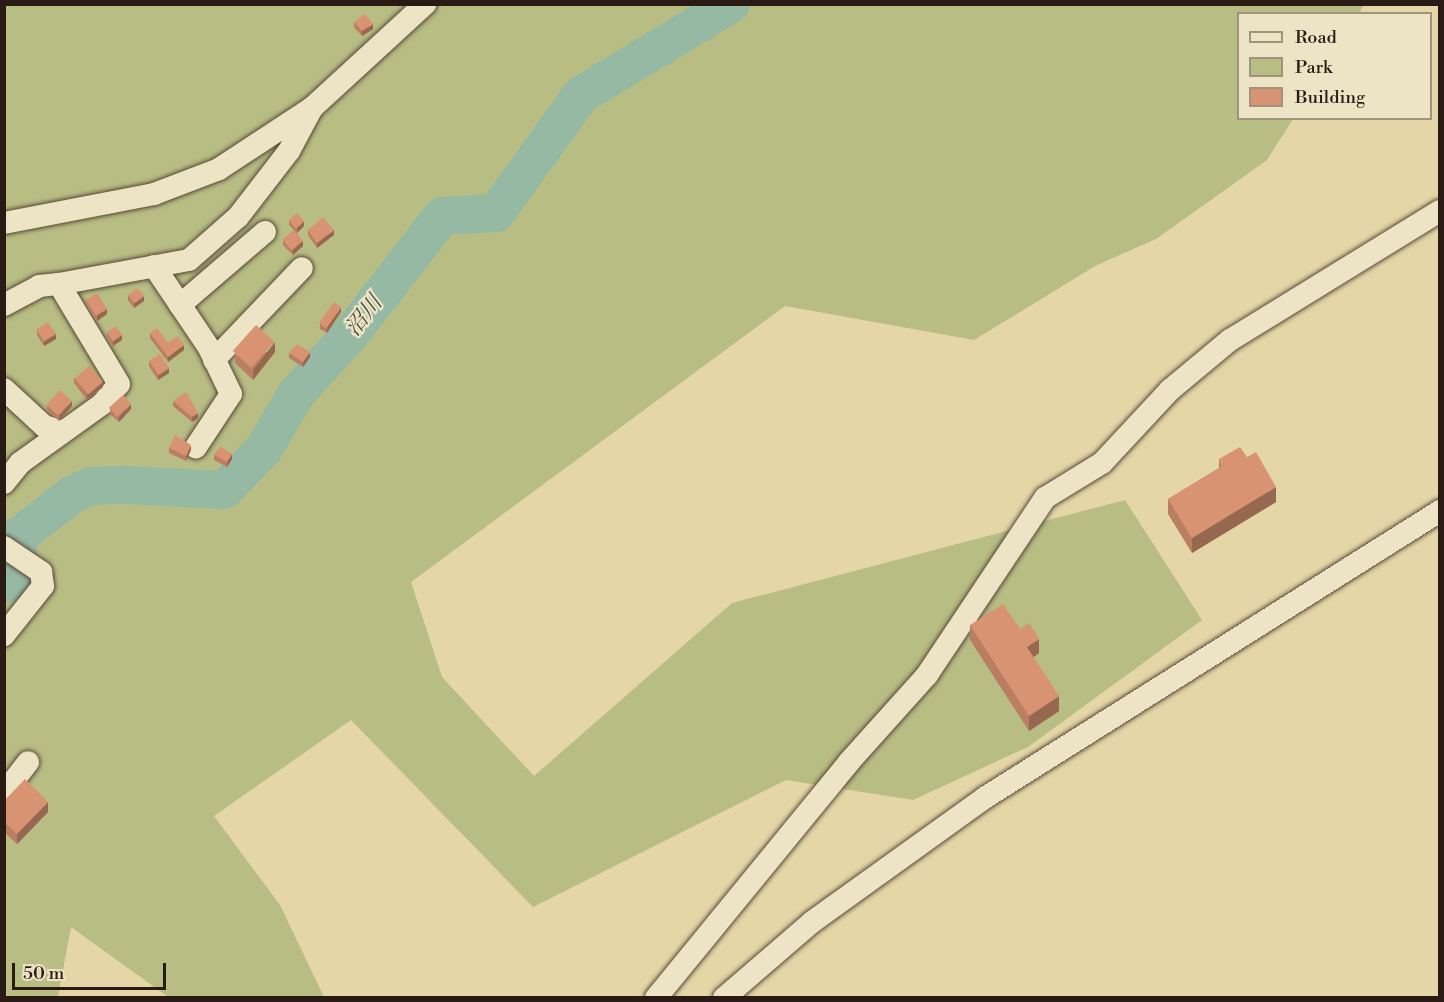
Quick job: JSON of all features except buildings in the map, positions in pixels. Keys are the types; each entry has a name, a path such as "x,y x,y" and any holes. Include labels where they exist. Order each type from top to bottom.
{"street":[{"path":"4,223 154,194 219,169 312,108 425,4"},
{"path":"4,304 39,286 189,260 238,216 290,150 312,108"},
{"path":"656,998 834,780 927,675 1045,498 1102,463 1170,390 1230,340 1440,211"},
{"path":"180,305 265,232"},
{"path":"153,266 214,360 231,393 196,447"},
{"path":"214,360 243,336 302,268"},
{"path":"4,483 20,463 60,431 102,404 119,384 59,284"},
{"path":"4,389 44,426 60,431"},
{"path":"724,998 812,922 986,796 1440,511"},
{"path":"4,547 41,572 43,585 4,635"},
{"path":"4,793 28,762"}],"green space":[{"path":"5,5 1364,5 1360,12 1237,12 1237,120 1292,120 1267,160 1156,239 1097,265 974,340 785,306 411,582 442,677 534,776 732,603 1125,500 1202,620 1028,747 913,800 786,780 533,907 351,720 214,816 280,905 324,997 168,997 71,927 58,997 5,997"}],"waterway":[{"name":"沼川","path":"4,582 13,583 20,535 73,494 91,486 126,485 224,490 264,449 296,394 349,336 442,216 496,213 581,95 731,4"}]}
